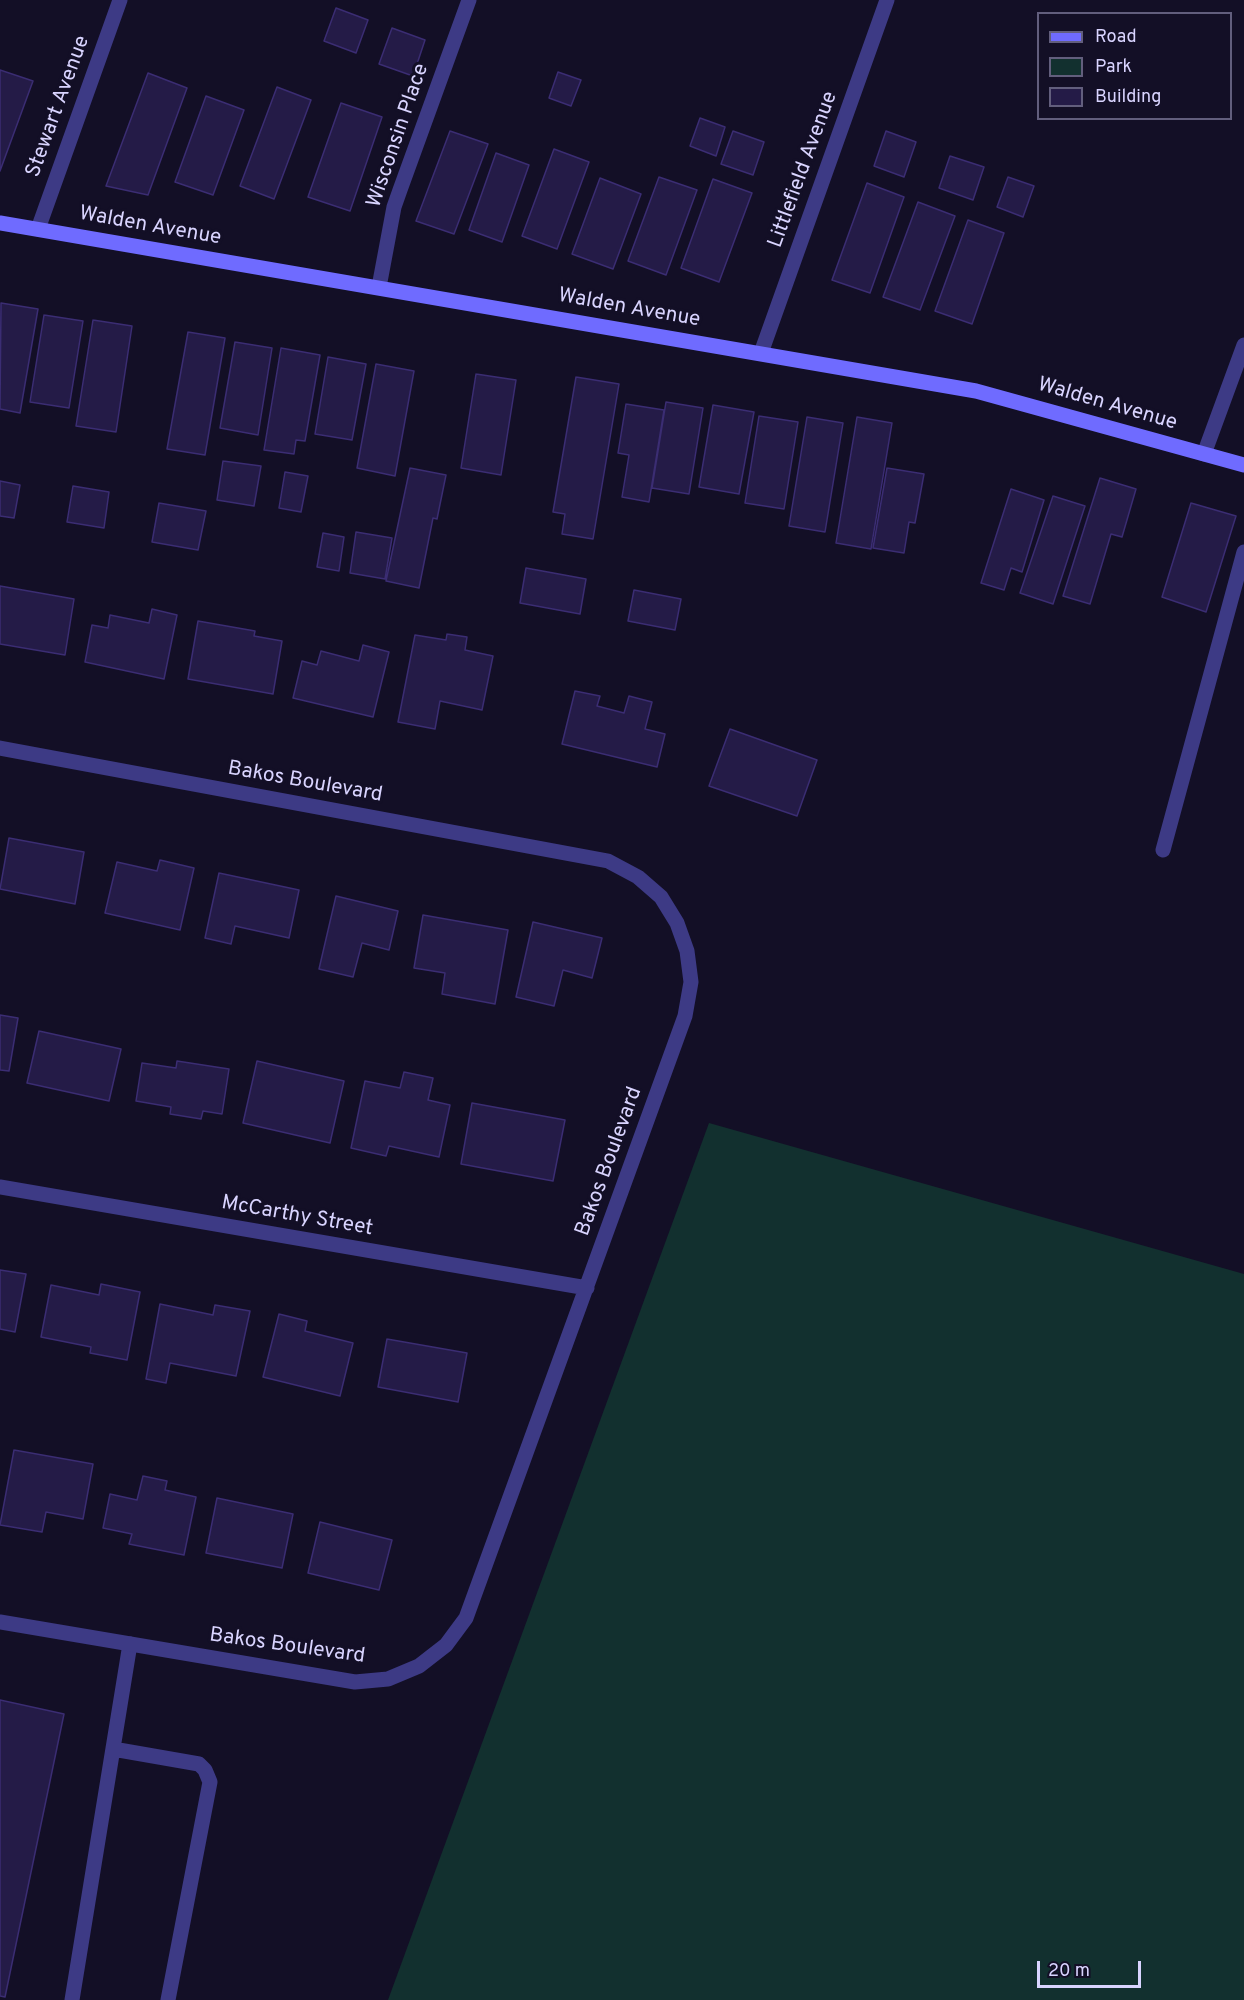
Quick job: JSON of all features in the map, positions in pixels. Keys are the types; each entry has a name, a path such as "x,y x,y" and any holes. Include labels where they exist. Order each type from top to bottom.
{"main road":[{"name":"Walden Avenue","path":"0,223 976,391 1244,465"}],"street":[{"name":"Stewart Avenue","path":"38,229 120,0"},
{"name":"Wisconsin Place","path":"379,287 394,207 469,0"},
{"name":"Littlefield Avenue","path":"761,353 887,0"},
{"path":"1204,454 1244,345"},
{"path":"1163,850 1244,552"},
{"name":"Bakos Boulevard","path":"0,748 608,861 638,877 661,897 677,923 687,951 691,982 685,1016 465,1618 446,1646 419,1666 388,1678 355,1682 0,1622"},
{"name":"McCarthy Street","path":"0,1187 586,1288"},
{"path":"72,2000 130,1644"},
{"path":"113,1749 199,1764 205,1770 210,1782 168,2000"}],"green space":[{"path":"709,1123 1244,1274 1244,2000 388,2000"}],"building":[{"path":"336,8 368,20 356,53 324,41"},
{"path":"392,28 425,40 413,76 379,64"},
{"path":"0,70 33,81 0,171"},
{"path":"558,72 581,80 571,106 549,98"},
{"path":"148,73 187,88 148,195 106,186"},
{"path":"277,87 311,100 274,199 240,186"},
{"path":"206,96 244,110 213,195 175,182"},
{"path":"341,103 382,117 350,211 308,197"},
{"path":"700,118 725,127 716,156 690,146"},
{"path":"450,131 488,144 454,234 416,221"},
{"path":"733,131 764,142 753,175 721,164"},
{"path":"886,131 916,142 904,177 874,166"},
{"path":"554,149 589,162 557,249 522,236"},
{"path":"496,153 529,165 502,242 469,230"},
{"path":"950,156 984,167 973,200 939,188"},
{"path":"659,177 697,190 666,275 628,261"},
{"path":"1008,177 1034,186 1023,217 997,207"},
{"path":"600,178 641,194 613,269 572,254"},
{"path":"713,179 752,193 719,282 681,268"},
{"path":"867,183 904,197 870,293 832,280"},
{"path":"918,202 955,216 920,310 883,297"},
{"path":"968,220 1004,233 972,324 935,311"},
{"path":"1,303 38,309 20,413 0,409"},
{"path":"44,315 83,321 69,408 30,402"},
{"path":"93,320 132,326 116,432 76,426"},
{"path":"188,332 225,338 205,455 167,449"},
{"path":"235,342 272,348 258,435 220,428"},
{"path":"281,348 320,355 305,441 296,440 294,454 264,450"},
{"path":"328,357 366,364 352,440 315,434"},
{"path":"376,364 414,371 395,476 357,468"},
{"path":"476,374 516,380 501,475 461,468"},
{"path":"576,377 619,384 593,539 562,534 565,514 553,512"},
{"path":"666,402 703,408 689,494 652,488"},
{"path":"626,404 664,410 649,502 622,497 629,455 618,453"},
{"path":"713,405 754,412 739,494 699,487"},
{"path":"759,416 798,422 784,509 745,503"},
{"path":"807,417 843,423 825,532 789,526"},
{"path":"857,417 892,423 871,549 836,543"},
{"path":"223,461 261,466 254,506 217,500"},
{"path":"410,468 446,475 437,519 433,518 419,588 386,581"},
{"path":"887,468 924,474 915,523 909,522 904,553 873,548"},
{"path":"285,472 308,476 301,512 279,508"},
{"path":"1100,478 1136,489 1122,537 1111,534 1090,604 1063,596"},
{"path":"0,481 20,485 14,518 0,516"},
{"path":"73,486 109,492 104,528 67,522"},
{"path":"1011,489 1044,500 1022,572 1011,568 1004,590 981,583"},
{"path":"1053,496 1085,506 1053,604 1020,593"},
{"path":"159,503 206,511 198,550 152,542"},
{"path":"1191,503 1236,516 1206,612 1162,597"},
{"path":"356,532 392,538 385,579 350,573"},
{"path":"323,533 344,537 339,571 317,567"},
{"path":"526,568 586,579 580,614 520,603"},
{"path":"0,586 74,599 65,655 0,644"},
{"path":"634,590 681,599 675,630 628,621"},
{"path":"152,609 177,615 164,679 85,662 92,625 108,628 110,615 149,623"},
{"path":"198,621 255,631 254,636 282,641 273,694 188,679"},
{"path":"447,634 467,637 465,650 493,656 482,710 440,701 435,729 398,722 415,635 446,640"},
{"path":"363,645 389,652 373,717 293,698 302,661 317,665 321,651 359,661"},
{"path":"575,691 600,696 597,706 624,713 629,696 652,702 645,729 665,734 657,767 562,744"},
{"path":"730,729 817,760 797,816 709,786"},
{"path":"9,838 84,852 75,904 0,889"},
{"path":"160,860 194,868 180,930 105,913 117,862 157,871"},
{"path":"219,873 299,890 289,938 235,926 231,944 205,938"},
{"path":"336,896 398,911 389,950 362,943 353,977 319,969"},
{"path":"423,915 508,930 495,1004 442,994 445,973 414,968"},
{"path":"533,922 602,938 592,978 563,970 554,1006 516,997"},
{"path":"0,1015 18,1018 9,1071 0,1070"},
{"path":"39,1031 121,1049 109,1101 27,1083"},
{"path":"177,1061 229,1069 222,1114 203,1111 201,1119 170,1114 171,1107 136,1101 142,1063 176,1068"},
{"path":"257,1061 344,1081 330,1143 243,1123"},
{"path":"404,1072 433,1078 428,1100 450,1105 439,1157 389,1146 386,1156 351,1148 365,1081 400,1088"},
{"path":"472,1103 565,1120 553,1181 461,1164"},
{"path":"0,1270 26,1274 15,1332 0,1329"},
{"path":"101,1284 140,1292 127,1360 90,1353 91,1347 41,1337 51,1285 99,1295"},
{"path":"160,1304 213,1315 215,1305 250,1311 236,1376 170,1363 166,1383 146,1379"},
{"path":"279,1314 307,1321 305,1331 353,1343 340,1396 263,1377"},
{"path":"387,1339 467,1353 458,1402 378,1387"},
{"path":"14,1450 93,1464 83,1519 46,1512 42,1532 0,1525"},
{"path":"143,1476 167,1481 165,1490 196,1497 184,1555 129,1544 132,1534 103,1528 110,1494 137,1500"},
{"path":"217,1498 293,1514 282,1568 206,1553"},
{"path":"320,1522 392,1540 379,1590 308,1573"},
{"path":"0,1700 64,1714 5,1997 0,1996"}]}
